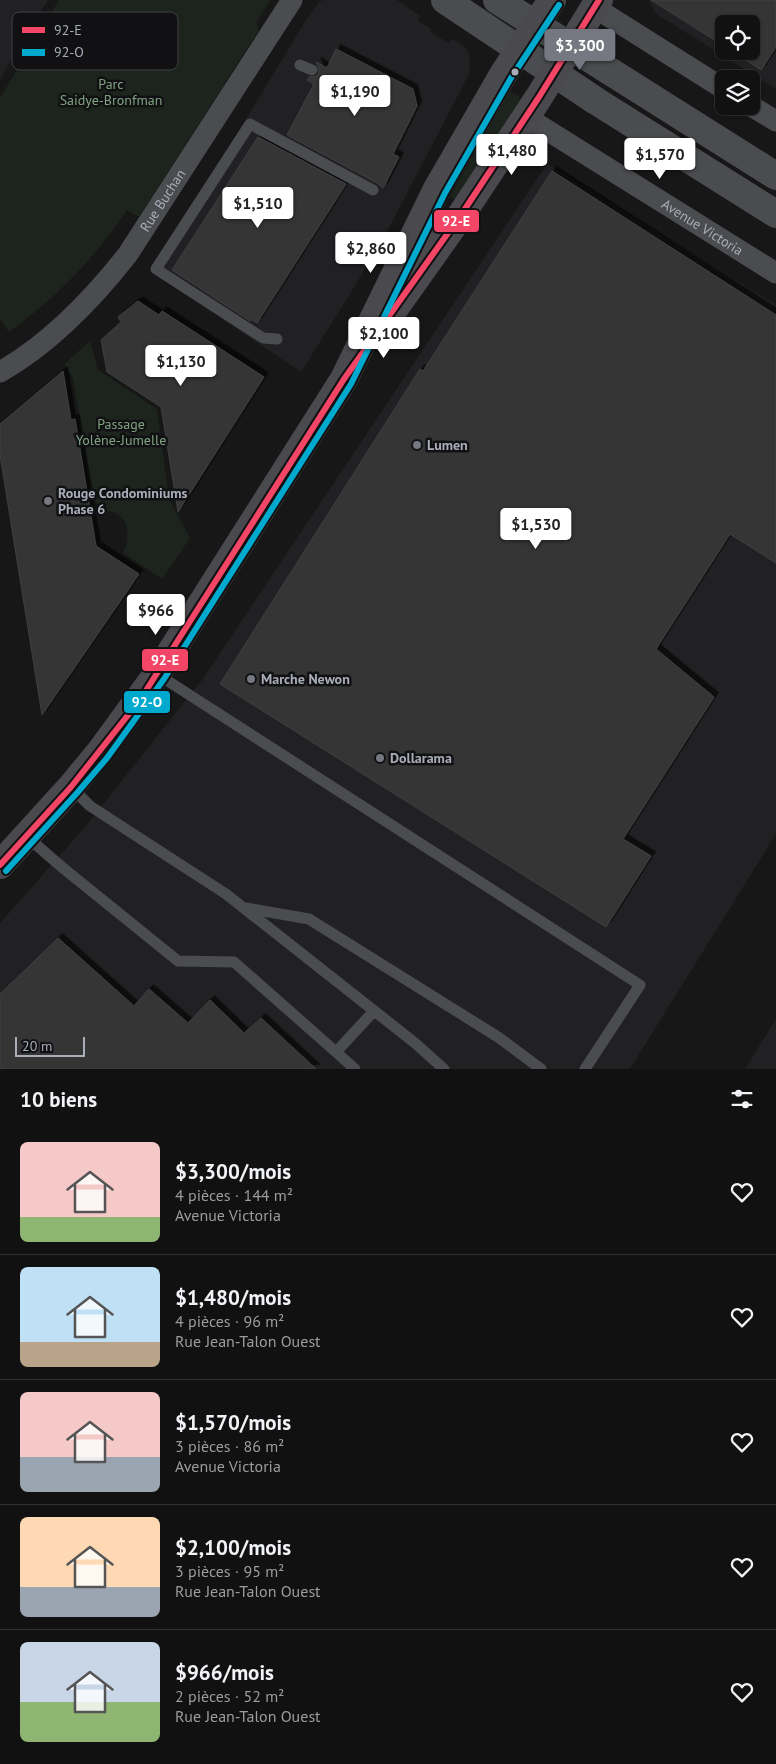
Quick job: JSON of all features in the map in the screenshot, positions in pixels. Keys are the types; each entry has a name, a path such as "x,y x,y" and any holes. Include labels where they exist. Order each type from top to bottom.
{"main road":[{"path":"344,379 437,189 519,50 552,0"},
{"path":"0,865 100,752 157,674 344,379 463,212 554,74 597,4"}],"street":[{"name":"Rue Buchan","path":"0,372 31,352 105,284 148,226 292,0"},
{"path":"445,0 554,74 776,214"},
{"path":"498,0 776,176"},
{"path":"597,4 715,83"},
{"path":"760,111 776,121"},
{"name":"Avenue Victoria","path":"526,117 776,273"}],"lane":[{"path":"300,64 312,70"},
{"path":"277,340 263,338 156,269 250,124 373,190"},
{"path":"157,674 640,985 585,1069"},
{"path":"71,787 90,806 220,890 243,907 444,1069"},
{"path":"26,836 178,961 234,962 355,1069"},
{"path":"243,907 308,919 498,1037 541,1069"},
{"path":"336,1052 374,1011"}],"shaded area":[{"path":"0,0 48,0 41,12 12,12 12,59 0,79"},
{"path":"397,0 420,16 418,21 431,29 430,32 449,43 452,39 464,46 469,52 470,67 468,76 389,228 301,372 151,271 306,20 320,1"},
{"path":"649,0 776,0 776,89 760,79 760,70 746,70 730,60 760,60 760,15 715,15 715,51 655,13"},
{"path":"547,164 776,305 776,834 630,1069 0,1069 0,923 84,828 202,680"},
{"path":"776,1019 776,1069 745,1069"}],"green space":[{"name":"Parc Saidye-Bronfman","path":"59,0 270,0 256,23 259,30 139,217 127,210 114,229 73,277 43,305 9,332 0,319 0,98 17,70 178,70 178,12 52,12"},
{"path":"511,92 519,96 520,100 457,198 452,199 451,195"},
{"name":"Passage Yolène-Jumelle","path":"90,341 98,370 157,409 169,499 190,538 162,579 123,553 127,543 128,532 125,522 122,517 115,513 102,511 92,496 73,378 64,364"}],"building":[{"path":"651,0 776,0 776,47 761,70 746,60 760,60 760,15 715,15 715,40"},
{"path":"336,49 413,89 417,106 393,154 399,157 383,188 287,135 314,84 307,80 309,77 316,76 319,72 316,62 327,68"},
{"path":"258,137 346,184 257,323 251,319 250,321 172,270"},
{"path":"552,171 776,315 776,563 730,534 656,649 714,697 623,839 651,856 606,927 220,684 420,369 423,371"},
{"path":"138,301 159,315 162,311 264,377 178,512 161,407 107,372 101,340 121,322 118,317"},
{"name":"Rouge Condominiums Phase 6","path":"63,371 71,420 75,419 96,546 139,574 42,715 0,455 0,424"},
{"path":"58,938 134,1006 149,989 188,1023 210,1000 244,1033 261,1018 316,1069 0,1069 0,994"}],"transit line":[{"name":"92-E","path":"0,865 71,787 140,700 344,379 463,212 539,97 599,0"},
{"name":"92-O","path":"6,871 107,758 164,679 351,384 445,193 511,78 559,5"}],"place":[{"name":"Lumen","path":"417,445"},
{"name":"Rouge Condominiums Phase 6","path":"48,501"},
{"name":"Marche Newon","path":"251,679"},
{"name":"Dollarama","path":"380,758"}]}
